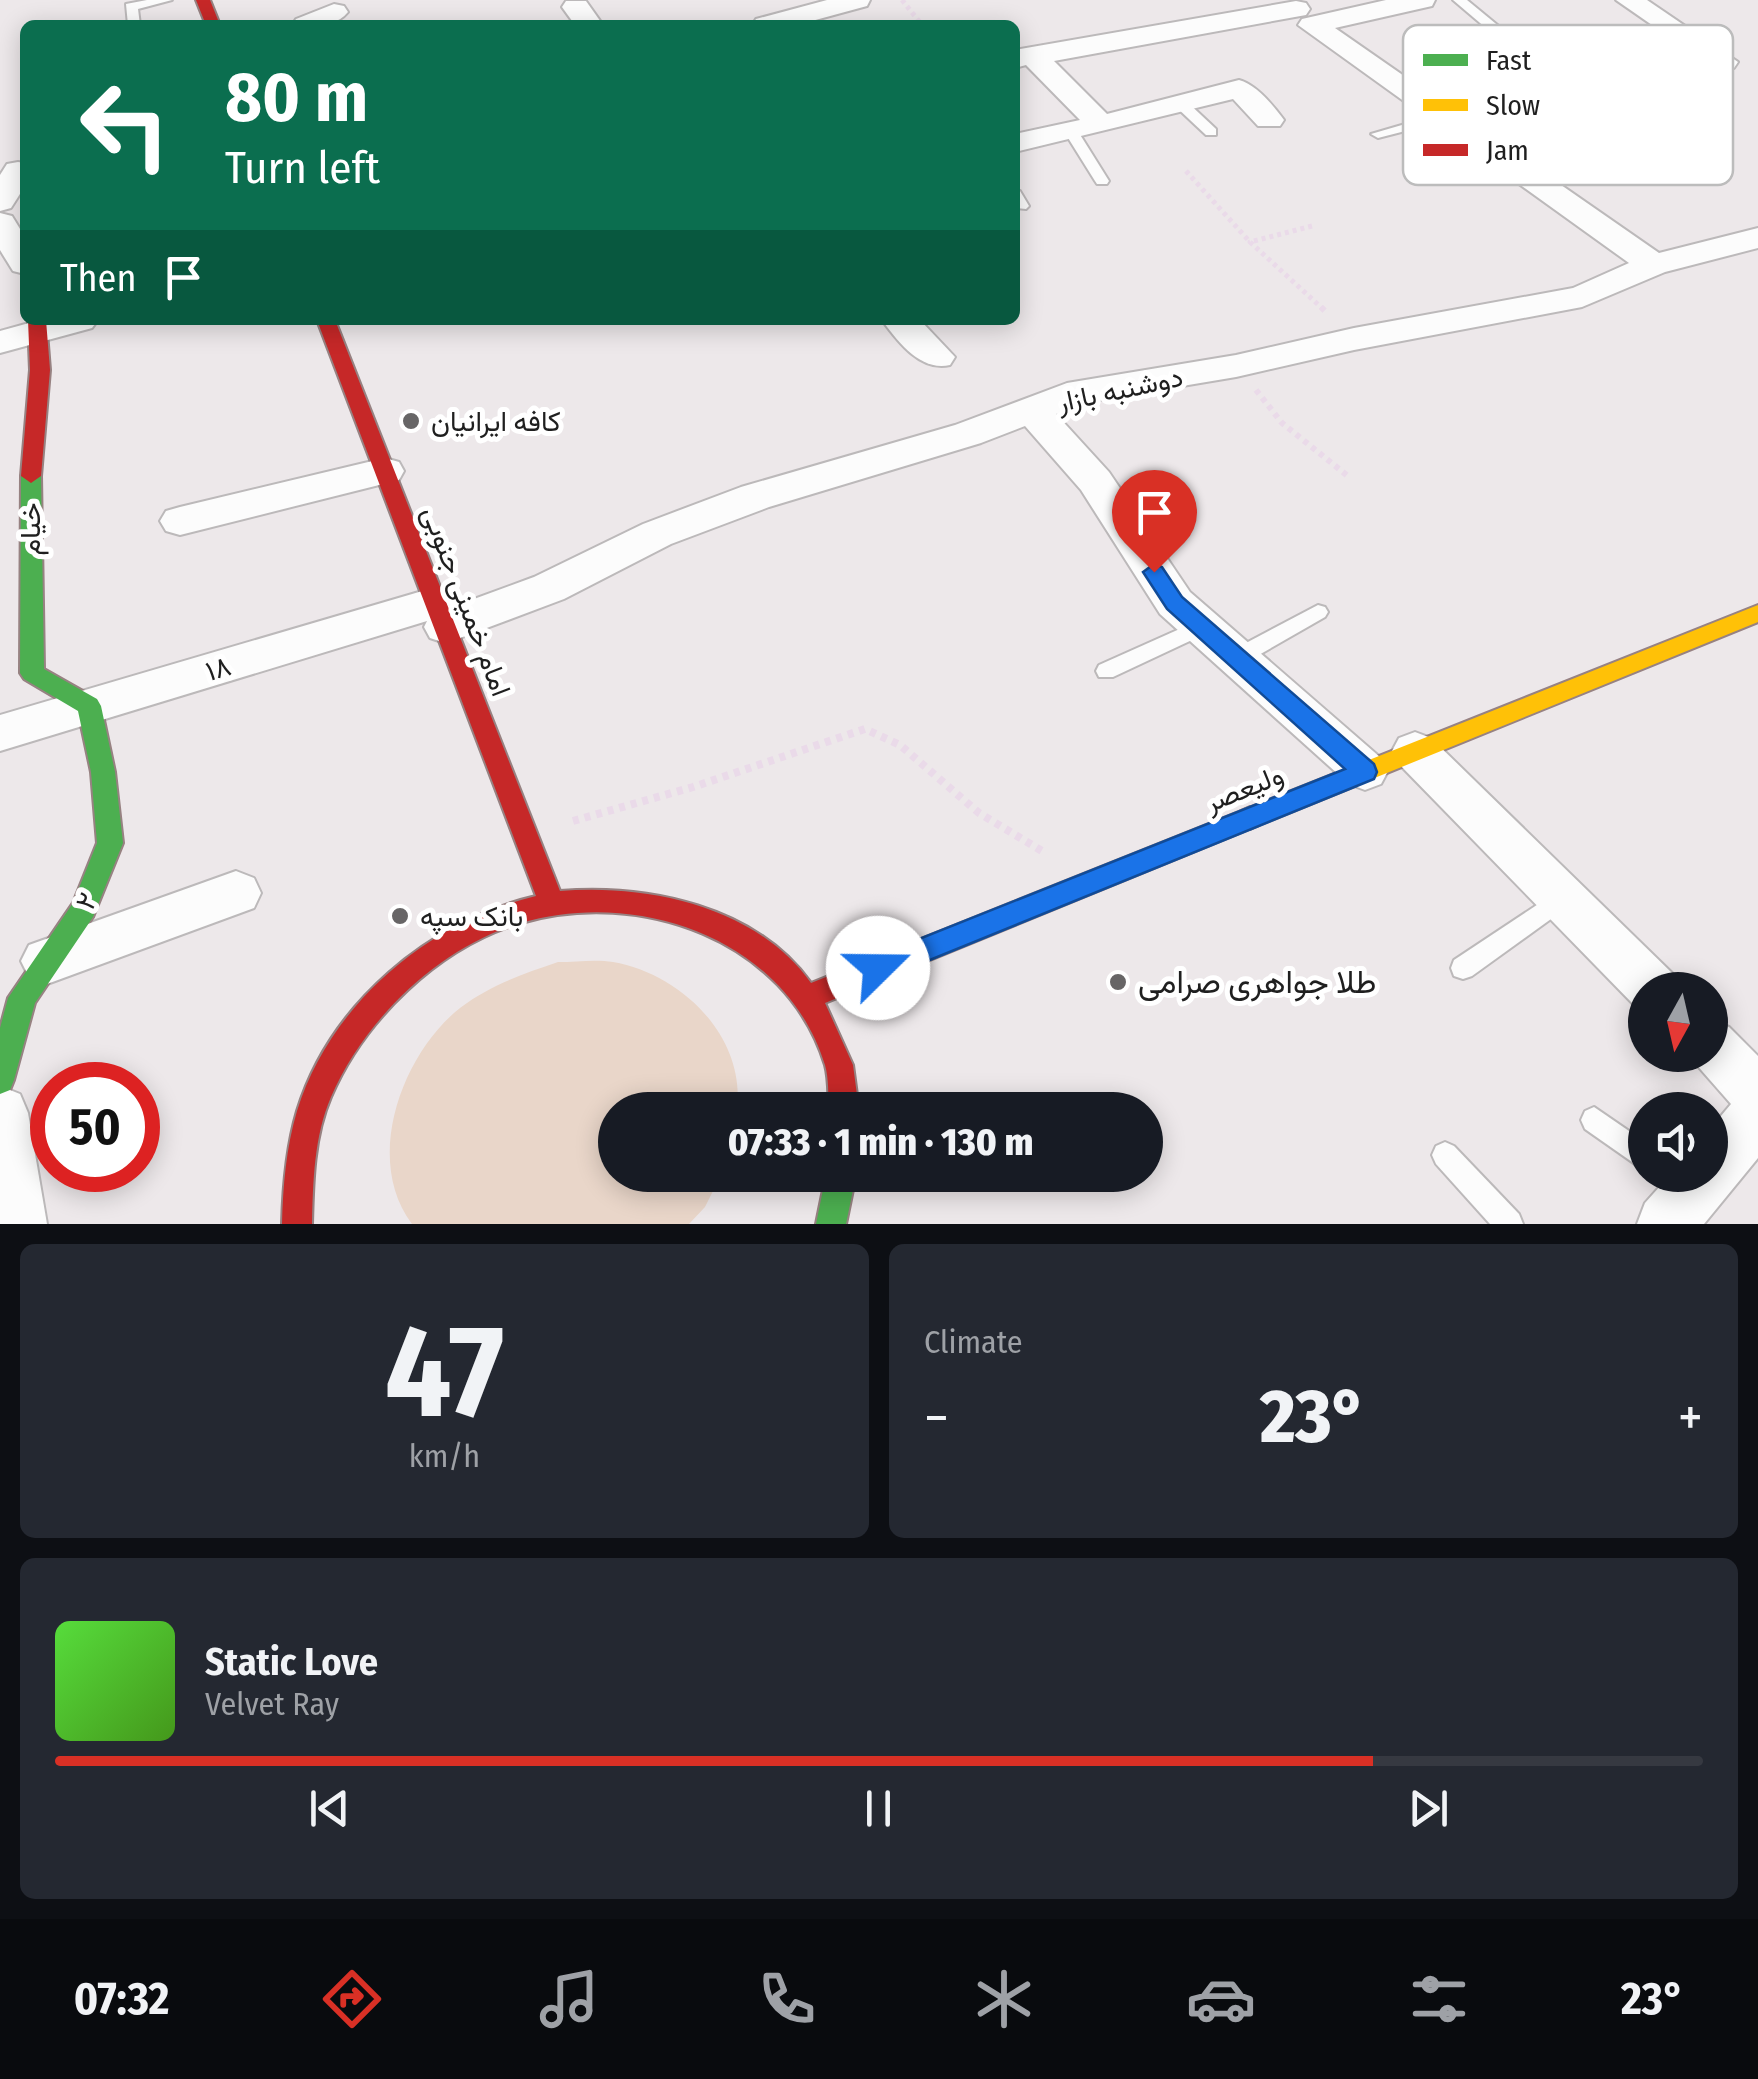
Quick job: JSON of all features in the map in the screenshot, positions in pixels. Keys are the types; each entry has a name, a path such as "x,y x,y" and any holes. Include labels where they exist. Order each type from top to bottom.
{"main road":[{"name":"امام خمینی جنوبی","path":"328,325 552,903"},
{"name":"خیام","path":"37,326 40,370 24,470 32,673 89,706"},
{"name":"ولیعصر","path":"807,997 1758,613"},
{"name":"۲","path":"0,1080 22,998 84,910 110,844 103,772 89,706"},
{"path":"296,1224 298,1155 325,1077 370,1010 430,956 498,919 552,903 640,900 706,916 762,949 807,997 839,1064 842,1092"},
{"path":"831,1224 838,1192"}],"street":[{"path":"784,20 857,0"},
{"path":"1024,58 1297,11 1422,0"},
{"path":"1629,0 1667,25"},
{"path":"1297,11 1403,88"},
{"path":"317,20 334,12"},
{"path":"1024,58 1101,124"},
{"path":"1020,142 1072,133 1239,89 1269,120"},
{"path":"0,200 14,167"},
{"path":"1539,185 1653,265"},
{"name":"دوشنبه بازار","path":"440,614 549,588 657,534 739,503 968,434 1080,391 1236,366 1354,339 1582,297 1653,265 1758,238"},
{"path":"905,325 938,357"},
{"path":"0,342 37,326"},
{"path":"1032,410 1094,481 1174,603 1365,772"},
{"path":"180,521 385,471"},
{"name":"۱۸","path":"0,733 440,614"},
{"path":"1415,751 1636,972"},
{"path":"47,962 236,893"},
{"path":"1728,1064 1758,1093"},
{"path":"0,1114 12,1221"},
{"path":"1728,1147 1758,1115"}],"lane":[{"path":"133,20 131,7 166,0"},
{"path":"1458,0 1490,25"},
{"path":"1179,102 1211,132"},
{"path":"1378,134 1403,127"},
{"path":"1072,133 1102,181"},
{"path":"1236,658 1318,612"},
{"path":"1106,671 1202,627"},
{"path":"1463,968 1561,899"},
{"path":"1594,1120 1628,1145"},
{"path":"1446,1155 1510,1224"}],"path":[{"path":"902,0 918,20"},
{"path":"1186,171 1250,242 1354,339"},
{"path":"1250,242 1312,226"},
{"path":"1236,366 1282,423 1349,477"},
{"path":"524,836 693,787 865,729 900,746 979,813 1092,881"}],"shaded area":[{"path":"606,961 662,980 704,1013 720,1034 731,1057 737,1092 598,1092 598,1192 712,1192 689,1224 412,1224 398,1198 391,1169 390,1139 406,1079 439,1028 471,1000 507,981 558,962"}],"traffic: fast":[{"path":"0,1080 22,998 84,909 110,843 103,772 89,706 32,673 31,476"},
{"path":"831,1224 838,1192"}],"traffic: slow":[{"path":"1250,818 1758,613"}],"traffic: jam":[{"path":"203,0 211,20"},
{"path":"31,476 40,370 37,325"},
{"path":"328,325 552,903"},
{"path":"807,997 1250,818"},
{"path":"297,1224 301,1160 311,1112 333,1062 355,1029 411,970 444,946 516,912 554,903 644,903 687,914 728,931 765,955 797,986 822,1022 839,1065 843,1092"}],"place":[{"name":"کافه ایرانیان","path":"411,421"},
{"name":"بانک سپه","path":"400,916"},
{"name":"طلا جواهری صرامی","path":"1118,982"}],"route":[{"path":"878,968 1365,772 1174,603 1154,572"}]}
